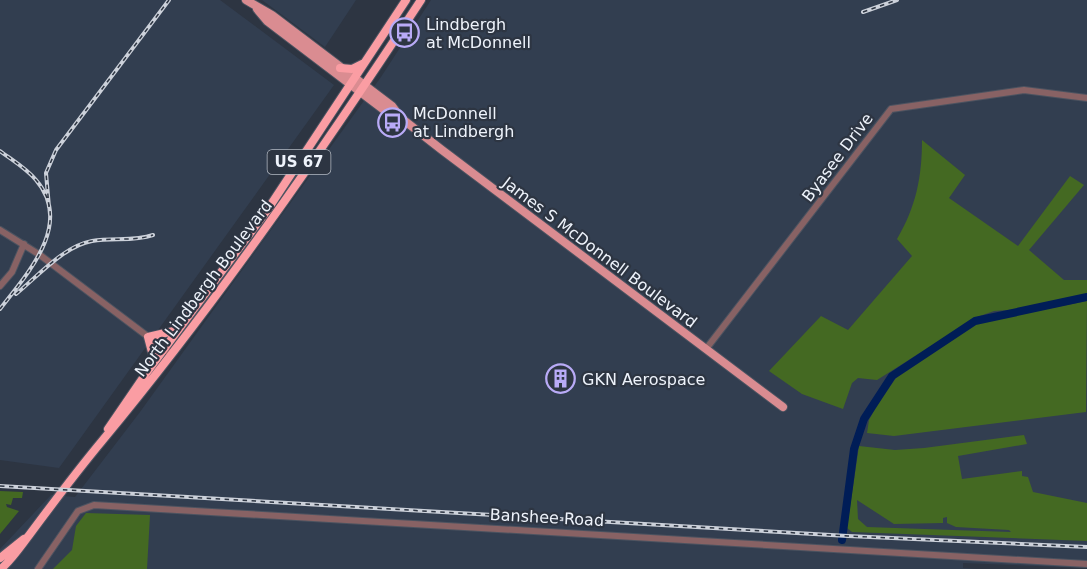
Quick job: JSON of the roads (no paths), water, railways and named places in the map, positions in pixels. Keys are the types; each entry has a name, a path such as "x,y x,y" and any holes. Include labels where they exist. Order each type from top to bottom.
{"highway":[{"name":"North Lindbergh Boulevard","path":"103,440 152,365 168,352 179,330 268,209 405,0"},
{"name":"North Lindbergh Boulevard","path":"1,569 19,552 29,535 168,352 266,230 421,0"},
{"path":"340,68 352,69 365,62"},
{"path":"152,365 153,356 148,337 166,335 179,330"},
{"name":"North Lindbergh Boulevard","path":"0,558 29,535"}],"main road":[{"name":"James S McDonnell Boulevard","path":"246,0 267,21 363,89 392,106 401,118 783,407"},
{"name":"James S McDonnell Boulevard","path":"254,7 272,15 340,68 352,81"}],"street":[{"name":"Byasee Drive","path":"706,350 891,109 1024,90 1087,98"},
{"path":"0,230 24,244 168,352"},
{"path":"0,286 12,272 24,244"},
{"name":"Banshee Road","path":"38,569 78,511 94,505 1087,564"}],"waterway":[{"path":"842,540 854,449 864,419 892,376 975,321 1087,297"}],"railway":[{"path":"49,207 46,173 56,150 169,0"},
{"path":"863,12 897,0"},
{"path":"0,151 36,180 46,197 50,214 48,231 42,248 0,309"},
{"path":"16,294 61,255 82,244 153,235"},
{"path":"0,486 848,536 1087,547"}],"place":[{"name":"Lindbergh at McDonnell","path":"405,33"},
{"name":"McDonnell at Lindbergh","path":"392,122"},
{"name":"GKN Aerospace","path":"561,379"}]}
